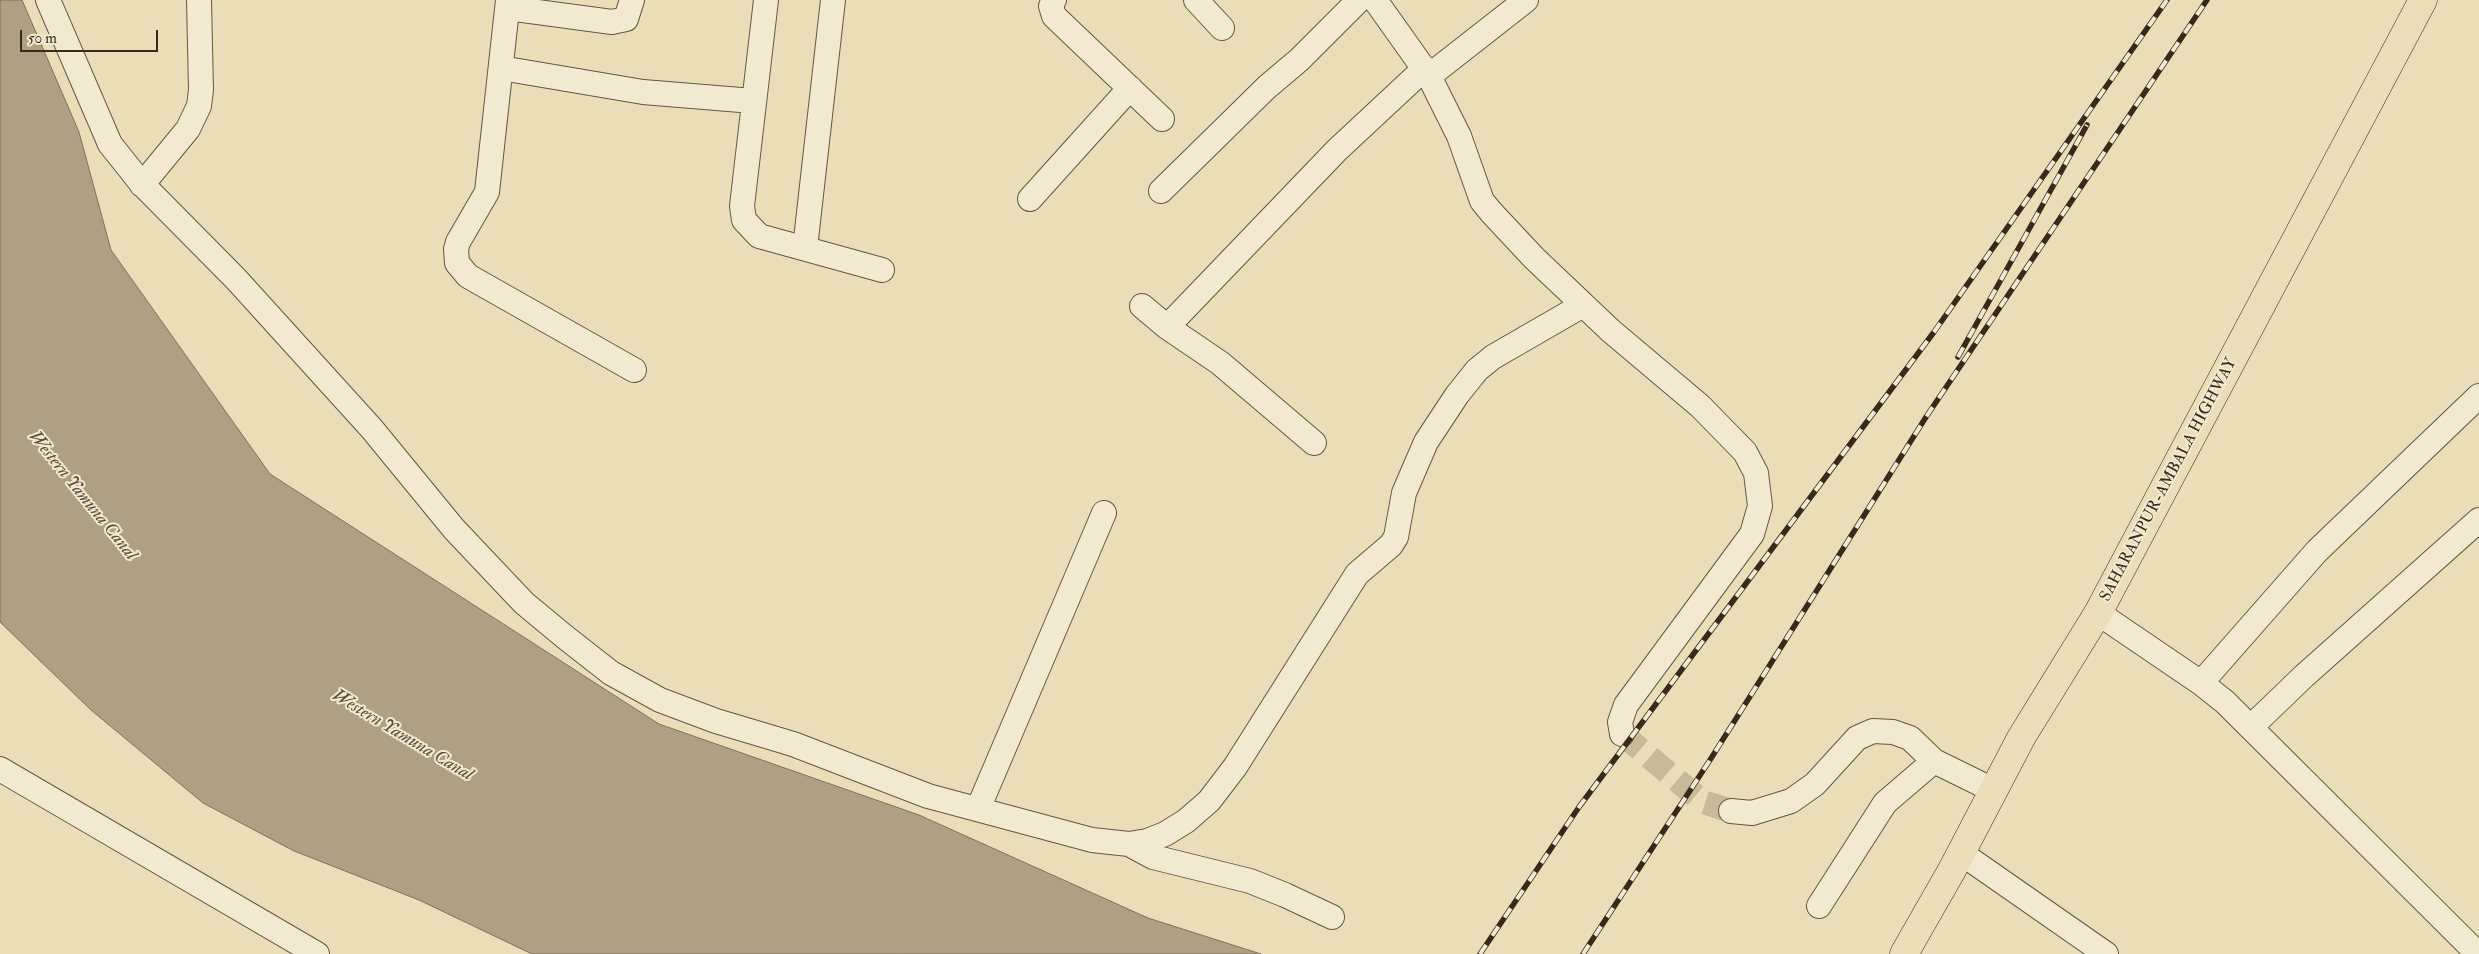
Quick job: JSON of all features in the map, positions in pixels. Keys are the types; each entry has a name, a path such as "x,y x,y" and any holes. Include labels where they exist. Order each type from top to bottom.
{"main road":[{"name":"SAHARANPUR-AMBALA HIGHWAY","path":"1904,954 1961,853 2021,738 2098,613 2423,0"}],"street":[{"path":"48,0 110,144 142,185 236,279 372,429 454,529 518,596 611,674 660,700 716,721 793,744 928,796 1092,840 1129,844 1165,834 1186,821 1209,801 1235,767 1357,574 1391,545 1396,537 1404,493 1426,442 1457,395 1478,370 1508,346 1583,305"},
{"path":"142,185 188,129 199,106 201,90 199,0"},
{"path":"632,0 626,19 612,22 508,4 487,192 458,242 456,249 457,264 468,276 634,370"},
{"path":"766,0 742,206 744,220 759,236 882,270"},
{"path":"805,248 833,0"},
{"path":"1054,0 1051,6 1054,16 1162,119"},
{"path":"1196,0 1222,28"},
{"path":"1161,192 1267,86 1299,60 1359,0"},
{"path":"1375,0 1427,72 1459,136 1482,201 1534,258 1583,305 1700,406 1746,452 1756,473 1760,506 1752,534 1626,705 1620,722 1622,734"},
{"path":"1167,327 1337,150 1427,72 1526,0"},
{"path":"500,68 643,92 753,101"},
{"path":"1030,199 1130,88"},
{"path":"1142,306 1167,327 1220,363 1314,443"},
{"path":"2201,682 2317,551 2479,396"},
{"path":"978,809 1104,513"},
{"path":"2251,727 2304,676 2479,520"},
{"path":"2098,613 2201,682 2251,727 2478,954"},
{"path":"1731,811 1752,812 1791,801 1815,784 1857,738 1872,731 1892,732 1910,738 1934,761 1994,790"},
{"path":"1819,906 1886,803 1934,761"},
{"path":"0,769 317,954"},
{"path":"1129,844 1153,857 1250,881 1332,917"},
{"path":"1961,853 2106,954"},
{"path":"1917,928 1921,954"}],"water":[{"name":"Western Yamuna Canal","path":"0,0 22,0 79,132 111,250 270,474 659,724 919,815 1148,918 1261,954 532,954 419,900 294,851 203,803 91,710 0,622"}],"tunnel":[{"path":"1622,734 1703,802 1731,811"}],"railway":[{"path":"1480,954 1579,807 1934,332 2167,0"},
{"path":"1583,954 1710,760 1926,417 2207,0"},
{"path":"1958,357 2087,125"}]}
